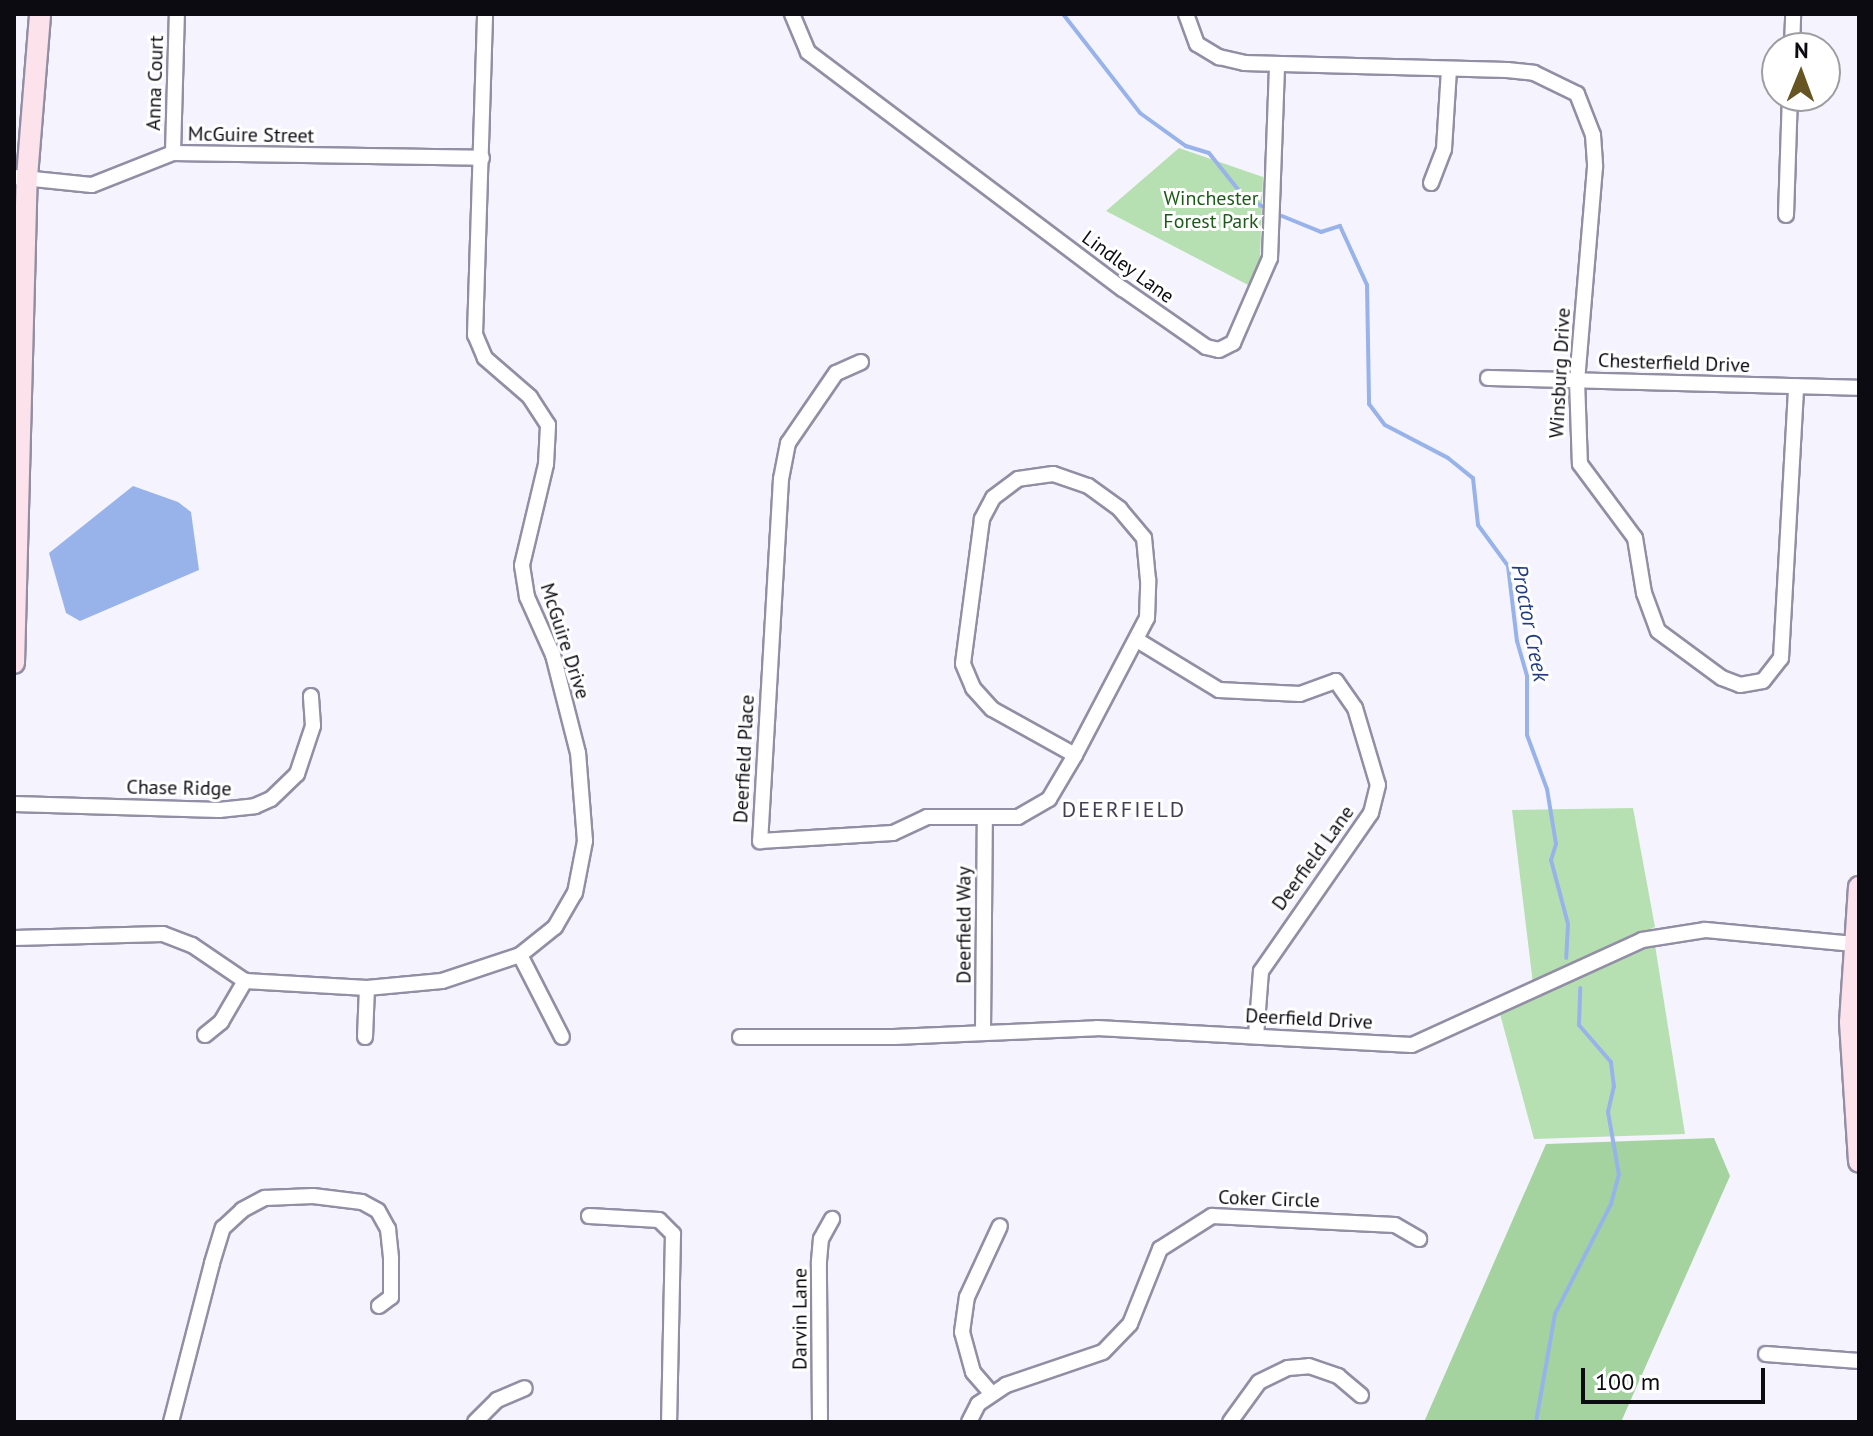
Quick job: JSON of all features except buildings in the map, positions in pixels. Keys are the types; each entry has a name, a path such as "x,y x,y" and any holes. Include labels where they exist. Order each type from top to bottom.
{"street":[{"path":"14,663 21,177 40,14"},
{"name":"Anna Court","path":"173,153 177,14"},
{"name":"McGuire Drive","path":"245,981 367,988 442,981 520,955 555,927 575,893 585,841 578,753 553,655 527,597 522,565 546,464 548,425 530,397 492,366 475,335 485,14"},
{"name":"Lindley Lane","path":"792,14 808,52 1123,289 1206,347 1219,350 1233,343 1270,258 1277,64"},
{"name":"Winsburg Drive","path":"1186,14 1197,44 1219,57 1277,64 1534,73 1577,94 1593,135 1595,167 1577,380 1580,464 1635,538 1647,606 1658,631 1722,678 1751,685 1772,675 1781,658 1796,386"},
{"path":"1431,183 1444,149 1449,69"},
{"path":"1786,215 1789,112"},
{"name":"McGuire Street","path":"21,177 92,185 173,153 482,158"},
{"name":"Deerfield Place","path":"861,362 836,373 788,443 781,479 760,841 893,833 927,817 985,819 1032,812 1049,799 1075,755 1147,618 1144,538 1120,509 1088,486 1053,474 1018,479 993,498 982,519 974,556 963,664 973,688 992,709 1075,755"},
{"name":"Chesterfield Drive","path":"1488,378 1859,388"},
{"name":"Deerfield Lane","path":"1137,640 1219,690 1300,694 1336,681 1360,724 1378,785 1371,813 1261,971 1256,1036"},
{"name":"Chase Ridge","path":"14,804 219,810 255,806 271,799 297,774 313,726 311,696"},
{"name":"Deerfield Way","path":"983,1031 985,819"},
{"path":"1859,887 1852,944 1851,1061 1859,1162"},
{"name":"Deerfield Drive","path":"740,1037 1097,1028 1412,1045 1632,943 1690,931 1852,944"},
{"path":"14,938 163,934 192,945 245,981 221,1022 205,1035"},
{"path":"520,955 562,1037"},
{"path":"365,1037 367,988"},
{"path":"171,1422 223,1228 242,1210 265,1198 313,1196 362,1202 378,1211 388,1229 391,1259 391,1297 379,1306"},
{"path":"589,1216 659,1220 673,1234 669,1422"},
{"name":"Coker Circle","path":"969,1422 978,1404 992,1394 1103,1352 1130,1324 1160,1249 1212,1216 1395,1225 1419,1239"},
{"name":"Darvin Lane","path":"820,1422 819,1261 821,1239 832,1219"},
{"path":"992,1394 973,1372 962,1332 967,1297 1000,1226"},
{"path":"1766,1354 1859,1361"},
{"path":"1230,1422 1259,1382 1288,1368 1309,1366 1338,1376 1361,1395"},
{"path":"475,1422 497,1400 525,1388"}],"green space":[{"name":"Winchester Forest Park","path":"1179,148 1263,177 1260,258 1250,286 1106,211"},
{"path":"1633,808 1655,927 1533,984 1512,810"},
{"path":"1655,945 1685,1134 1534,1139 1500,1014"},
{"path":"1714,1138 1730,1176 1621,1422 1424,1422 1546,1144"}],"water":[{"path":"133,486 178,502 191,512 199,570 80,621 66,613 49,553"}],"waterway":[{"name":"Proctor Creek","path":"1063,14 1140,113 1186,146 1209,153 1244,197 1262,206"},
{"name":"Proctor Creek","path":"1282,216 1321,232 1340,226 1367,285 1369,404 1385,425 1448,458 1473,478 1478,525 1508,566 1517,641 1527,677 1527,735 1547,789 1556,844 1551,860 1568,924 1566,958"},
{"name":"Proctor Creek","path":"1536,1422 1555,1314 1611,1204 1619,1175 1608,1112 1614,1087 1611,1062 1579,1025 1580,988"}],"district":[{"name":"DEERFIELD","path":"1124,810"}]}
